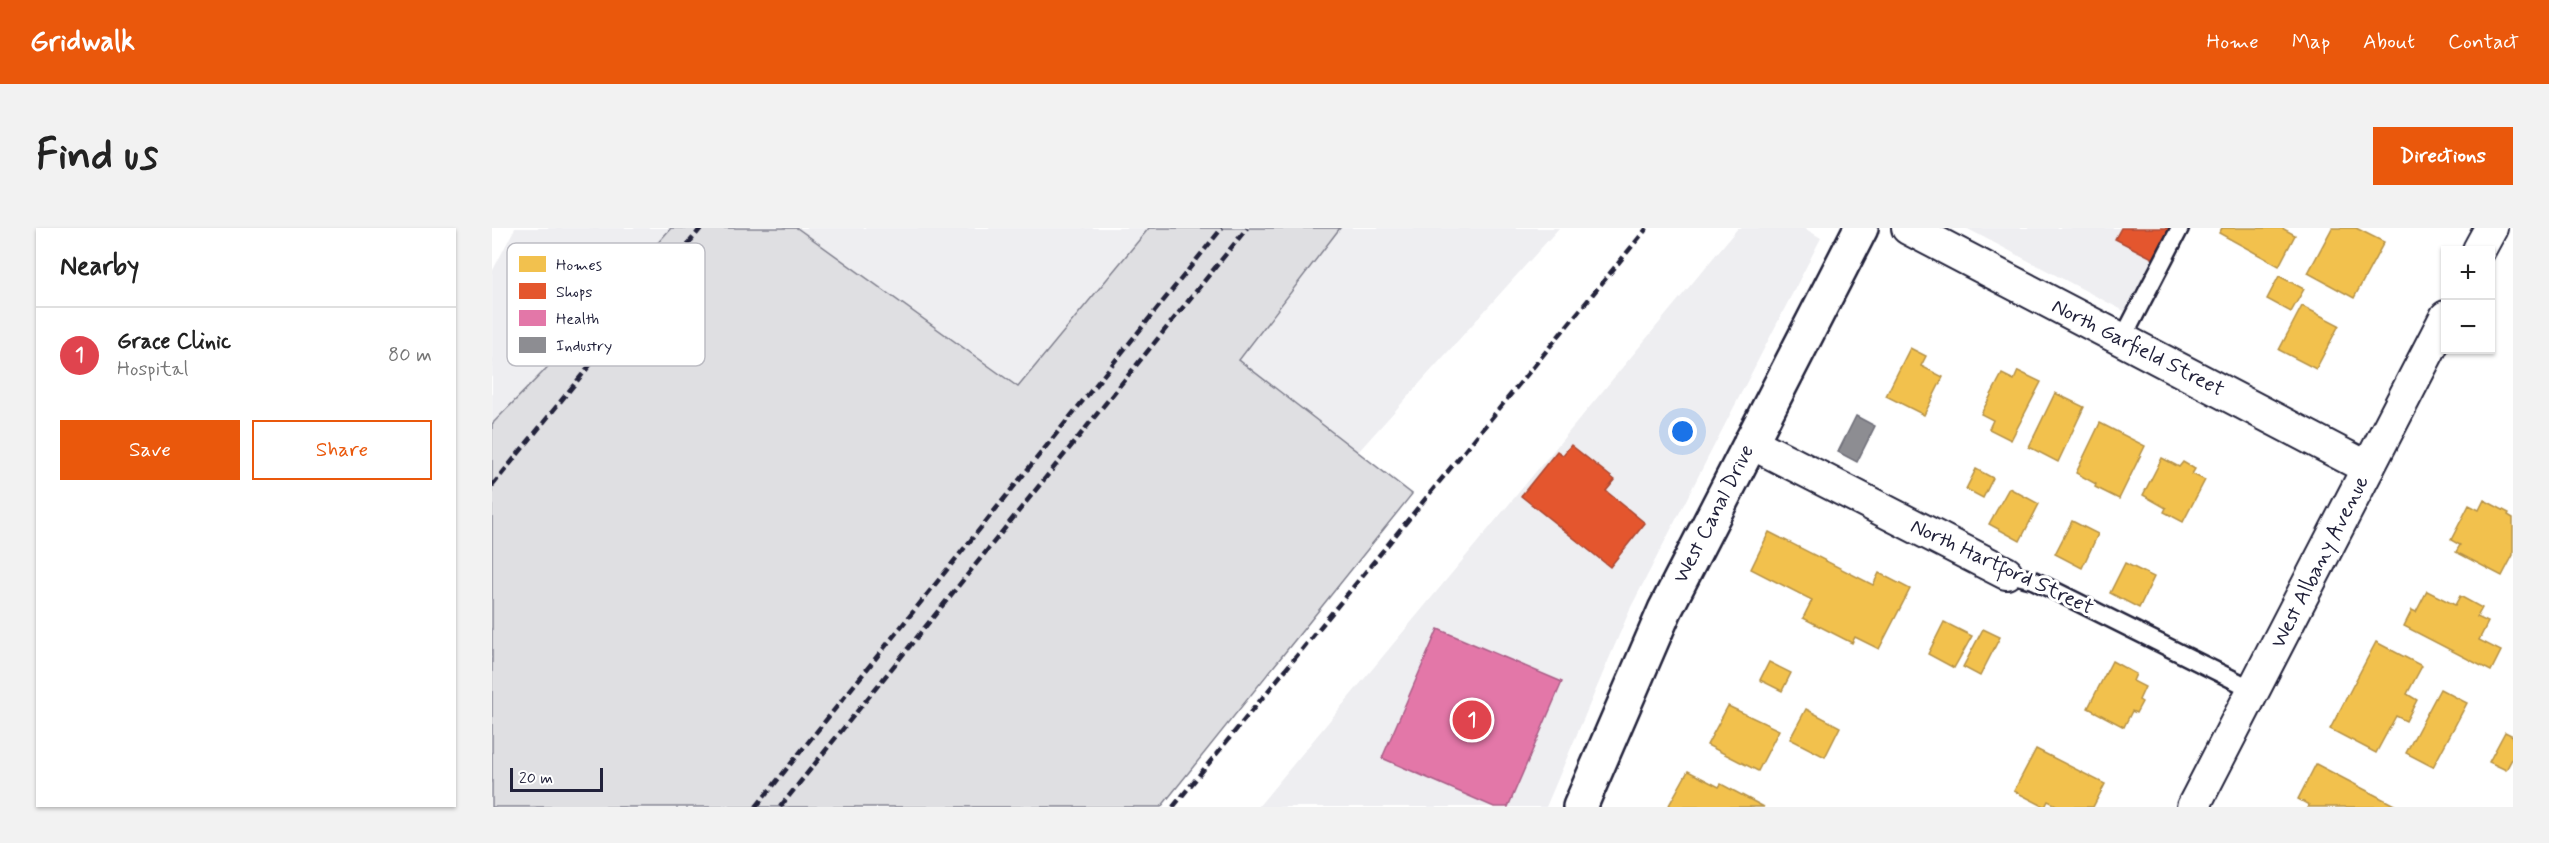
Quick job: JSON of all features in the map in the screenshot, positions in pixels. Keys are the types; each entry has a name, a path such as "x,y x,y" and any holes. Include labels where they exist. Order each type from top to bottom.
{"street":[{"name":"West Canal Drive","path":"1580,807 1661,620 1861,228"},
{"name":"North Garfield Street","path":"1908,228 2368,468"},
{"path":"2482,246 2491,228"},
{"name":"West Albany Avenue","path":"2193,807 2441,325"},
{"name":"North Hartford Street","path":"1750,442 2006,573"}],"lane":[{"path":"2122,340 2180,228"},
{"name":"North Hartford Street","path":"2006,573 2033,580 2254,690"}],"shaded area":[{"path":"515,228 671,228 658,243 507,243"},
{"path":"671,228 797,228 1018,387 1149,228 1340,228 1239,360 1412,494 1161,807 492,807 492,424 548,366 705,366 705,243 658,243"},
{"path":"797,228 1149,228 1018,387"},
{"path":"1340,228 1559,228 1358,452 1239,360"},
{"path":"1738,228 1804,228 1821,238 1631,607 1546,807 1258,807"},
{"path":"1966,228 2170,228 2126,312"},
{"path":"507,243 507,366 548,366 492,424 492,272"}],"building: Homes":[{"path":"2222,228 2282,228 2295,235 2279,266 2219,233"},
{"path":"2332,228 2356,228 2384,242 2354,298 2308,273"},
{"path":"2279,276 2304,289 2291,312 2267,299"},
{"path":"2302,306 2339,325 2316,369 2279,350"},
{"path":"1910,348 1926,356 1921,366 1943,377 1924,415 1886,396"},
{"path":"2018,371 2041,382 2011,440 1989,429 1993,420 1981,414 2002,374 2014,380"},
{"path":"2055,393 2084,407 2058,462 2029,447"},
{"path":"2100,423 2145,446 2119,499 2095,487 2096,484 2076,473"},
{"path":"2162,458 2179,467 2183,462 2195,469 2192,474 2205,480 2183,522 2164,512 2166,508 2143,495"},
{"path":"1976,469 1993,478 1983,498 1966,489"},
{"path":"2009,488 2039,504 2020,541 1989,524"},
{"path":"2484,500 2509,513 2508,515 2513,518 2513,555 2502,576 2456,552 2460,545 2451,540 2469,505 2479,510"},
{"path":"2072,521 2098,534 2082,568 2055,554"},
{"path":"1769,532 1873,585 1879,573 1910,589 1879,649 1855,637 1852,643 1803,618 1812,600 1751,569"},
{"path":"2125,563 2154,577 2139,608 2110,593"},
{"path":"2427,591 2455,605 2460,596 2482,608 2477,617 2488,622 2479,640 2501,651 2491,671 2404,626 2412,610 2416,612"},
{"path":"1944,622 1972,636 1954,668 1928,654"},
{"path":"1983,629 2000,637 1980,676 1963,667"},
{"path":"2376,642 2422,666 2407,694 2417,700 2406,721 2396,716 2376,753 2330,729"},
{"path":"2112,661 2136,674 2133,681 2145,687 2139,700 2142,702 2136,713 2132,711 2124,727 2088,708"},
{"path":"1769,662 1791,673 1782,691 1760,680"},
{"path":"2440,689 2467,703 2433,767 2406,753"},
{"path":"1728,706 1779,730 1758,771 1707,745"},
{"path":"1806,709 1840,727 1825,757 1790,739"},
{"path":"2505,732 2513,736 2513,757 2506,770 2489,762"},
{"path":"2036,749 2105,784 2093,807 2060,807 2048,801 2045,807 2014,791"},
{"path":"2316,764 2398,807 2308,807 2309,805 2298,799"},
{"path":"1688,771 1719,787 1721,784 1764,807 1668,807"}],"building: Shops":[{"path":"2121,228 2173,228 2156,260 2115,239"},
{"path":"1571,445 1615,480 1606,491 1645,523 1610,567 1521,496 1557,451 1563,455"}],"building: Health":[{"path":"1438,629 1562,682 1508,807 1494,807 1382,758"}],"building: Industry":[{"path":"1856,416 1875,426 1857,462 1838,452"}],"railway":[{"path":"689,243 701,228"},
{"path":"756,807 1222,228"},
{"path":"780,807 1247,228"},
{"path":"1173,807 1647,228"},
{"path":"492,486 589,366"}],"place":[{"name":"Grace Clinic","path":"1472,720"}]}
